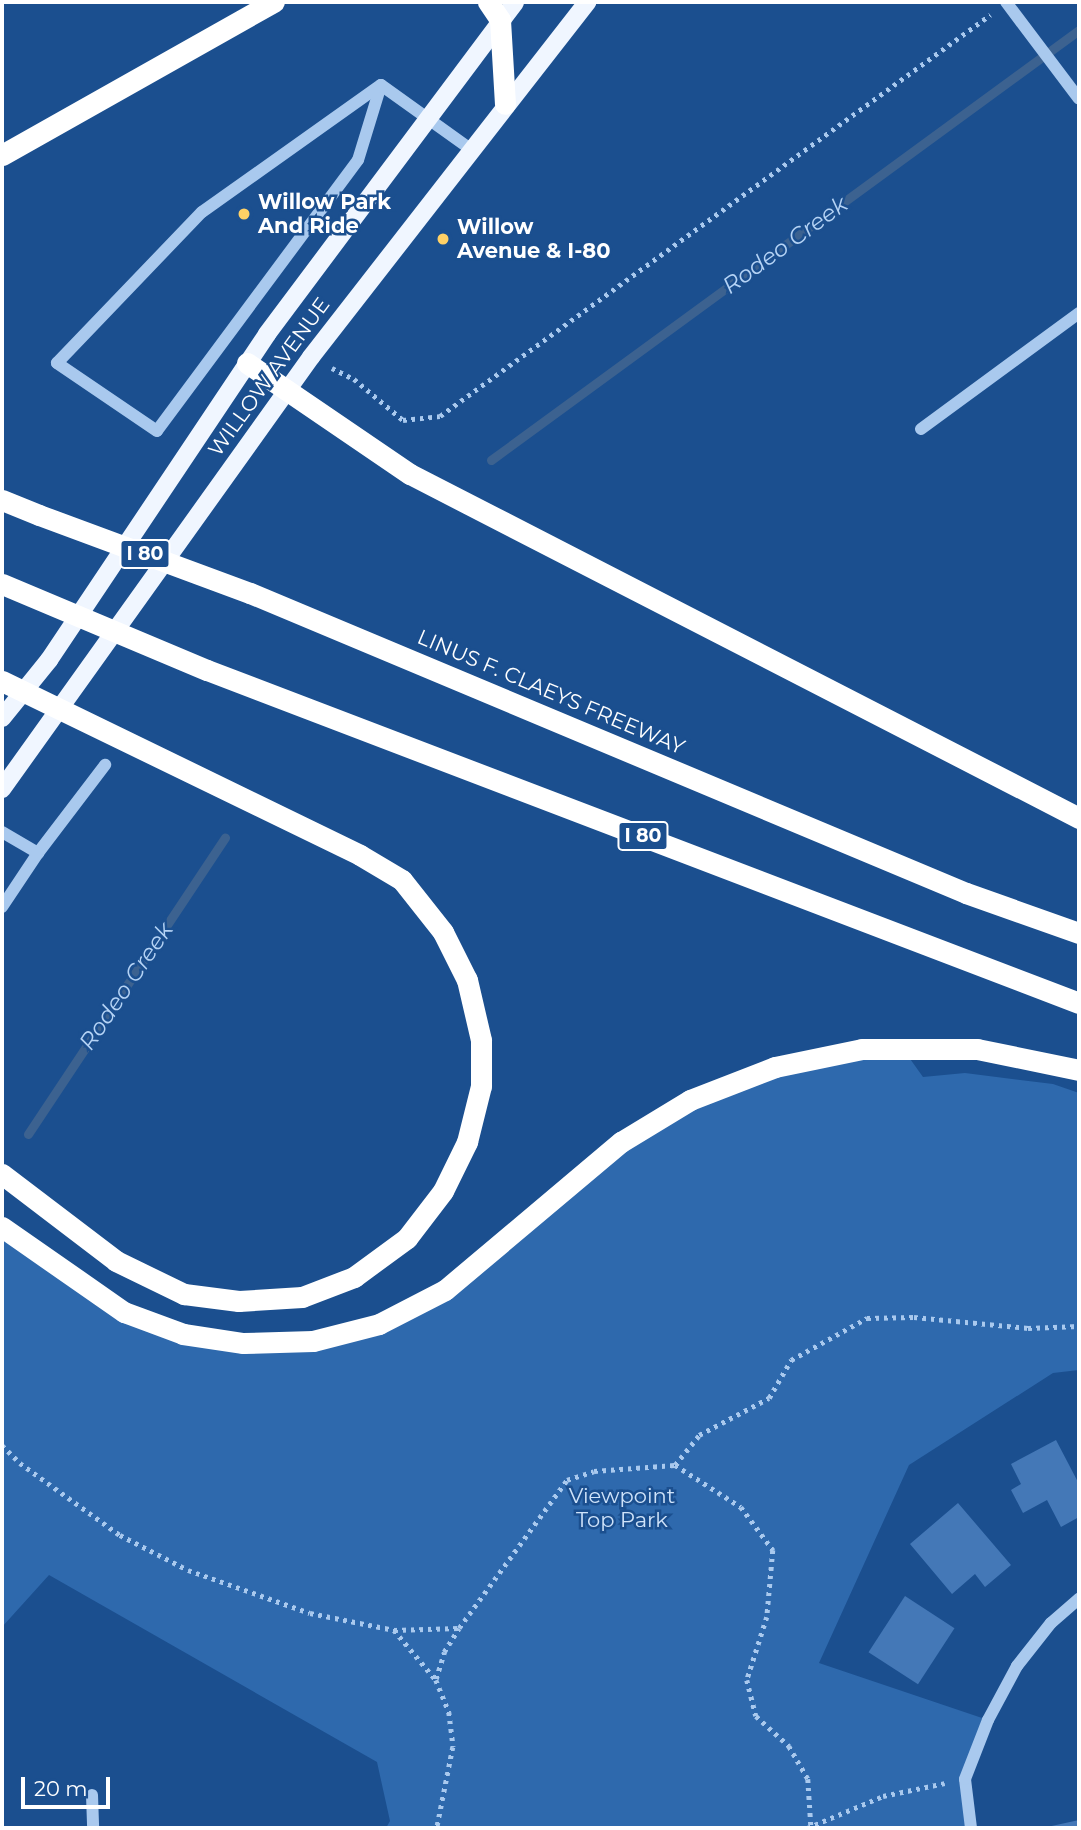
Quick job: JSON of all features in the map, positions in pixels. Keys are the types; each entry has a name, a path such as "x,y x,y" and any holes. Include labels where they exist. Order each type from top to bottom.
{"highway":[{"path":"2,155 274,2"},
{"path":"494,11 505,104"},
{"path":"247,363 411,474 1079,818"},
{"name":"LINUS F. CLAEYS FREEWAY","path":"2,500 250,593 965,893 1079,933"},
{"name":"I 80","path":"2,584 207,670 1079,1003"},
{"path":"2,681 360,855 402,880 443,932 467,980 481,1040 481,1086 467,1142 443,1191 407,1238 354,1277 302,1297 239,1301 184,1294 116,1261 2,1174"},
{"path":"2,1227 124,1312 183,1334 243,1343 313,1341 379,1324 445,1290 621,1142 690,1100 775,1067 862,1049 977,1049 1079,1070"}],"main road":[{"name":"WILLOW AVENUE","path":"2,718 49,660 247,363 428,119 494,11 515,2"},
{"name":"WILLOW AVENUE","path":"2,789 310,357 469,148 587,2"}],"street":[{"path":"1006,2 1079,99"},
{"path":"381,85 469,148"},
{"path":"381,85 358,160 157,431 57,363 202,212 381,85"},
{"path":"920,429 1079,313"},
{"path":"2,906 38,853 105,765"},
{"path":"2,832 38,853"},
{"path":"971,1828 965,1779 988,1720 1017,1666 1051,1623 1079,1599"},
{"path":"92,1795 93,1828"}],"path":[{"path":"310,357 354,379 403,420 440,416 1006,2"},
{"path":"675,1465 699,1435 769,1398 791,1360 867,1318 914,1317 1028,1328 1079,1326"},
{"path":"2,1445 20,1463 120,1535 188,1570 310,1613 394,1630 459,1628"},
{"path":"436,1680 444,1652 459,1628 568,1480 594,1471 675,1465 741,1507 774,1550 767,1617 747,1680 756,1716 789,1746 808,1779 809,1827 883,1796 965,1779"},
{"path":"394,1630 436,1680 449,1712 453,1747 437,1828"}],"green space":[{"name":"Viewpoint Top Park","path":"903,1049 923,1077 965,1073 1053,1084 1079,1093 1079,1370 1053,1373 909,1465 819,1663 988,1720 965,1779 971,1828 386,1828 390,1821 377,1762 49,1575 2,1627 2,1227 99,1296 183,1334 313,1341 445,1290 621,1142 775,1067"}],"building":[{"path":"1056,1440 1079,1484 1079,1517 1061,1527 1047,1500 1023,1513 1011,1490 1021,1484 1011,1464"},
{"path":"958,1503 1011,1565 985,1587 975,1574 952,1594 910,1544"},
{"path":"905,1596 954,1628 918,1684 869,1652"},
{"path":"1079,1820 1079,1828 1047,1827"}],"waterway":[{"name":"Rodeo Creek","path":"491,460 1079,30"},
{"name":"Rodeo Creek","path":"28,1134 225,838"}],"place":[{"name":"Willow Park And Ride","path":"244,214"},
{"name":"Willow Avenue & I-80","path":"443,239"}]}
